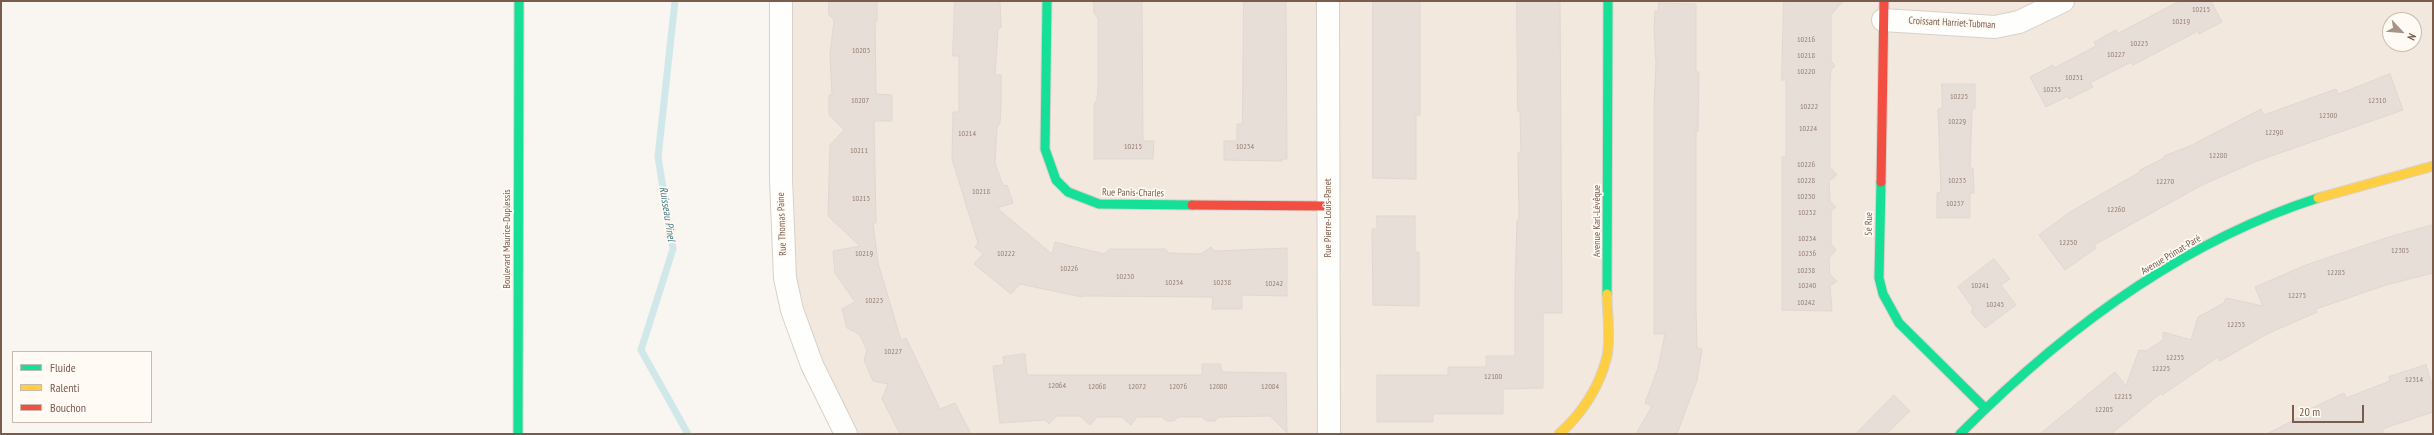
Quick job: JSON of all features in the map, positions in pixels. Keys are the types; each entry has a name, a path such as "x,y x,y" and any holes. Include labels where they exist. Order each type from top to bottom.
{"street":[{"name":"Boulevard Maurice-Duplessis","path":"514,1 519,44"},
{"name":"Boulevard Maurice-Duplessis","path":"518,434 519,1"},
{"name":"Rue Thomas Paine","path":"781,1 781,179 785,278 792,310 812,365 846,434"},
{"name":"Rue Panis-Charles","path":"1047,1 1045,148 1050,171 1061,188 1078,199 1099,204 1328,206"},
{"name":"Rue Pierre-Louis-Panet","path":"1328,1 1329,434"},
{"name":"Avenue Karl-Lévêque","path":"1562,431 1591,395 1600,377 1607,355 1608,1"},
{"name":"Croissant Harriet-Tubman","path":"1883,10 1995,27 2019,22 2063,1"},
{"name":"5e Rue","path":"1883,10 1879,278 1882,294 1899,323 1985,408"},
{"name":"Avenue Primat-Paré","path":"1960,434 1985,408 2066,339 2153,278 2200,250 2247,225 2302,204 2357,185 2433,166"}],"shaded area":[{"path":"781,1 2433,1 2433,434 846,434 792,310"}],"building":[{"path":"829,1 877,1 877,21 875,21 876,94 892,95 892,121 874,121 876,223 873,223 878,263 901,340 906,338 940,409 955,403 971,434 900,434 882,399 888,384 873,381 864,360 867,350 859,334 847,328 842,309 855,302 835,273 833,251 860,246 828,216 830,145 844,130 829,115 829,95 832,95 830,55 834,20 829,15"},
{"path":"955,1 1000,1 1001,27 998,30 995,75 1001,75 1001,104 1000,123 997,127 995,163 1003,186 1007,185 1013,203 997,208 1052,254 1055,242 1104,254 1110,249 1165,249 1169,253 1201,254 1211,247 1215,251 1287,248 1287,296 1242,295 1242,309 1212,309 1213,297 1082,297 1020,284 1011,294 974,264 983,254 975,247 978,243 952,159 953,112 959,112 959,56 953,56"},
{"path":"1094,1 1142,1 1143,141 1154,141 1153,159 1094,159 1094,104 1097,100 1098,88 1098,18 1094,13"},
{"path":"1244,1 1286,1 1287,159 1282,159 1282,161 1224,160 1224,141 1237,141 1237,124 1242,124"},
{"path":"1373,1 1420,1 1420,115 1416,115 1416,179 1373,178"},
{"path":"1517,1 1560,1 1562,313 1543,313 1543,388 1503,389 1503,414 1433,414 1433,422 1377,422 1377,375 1448,375 1448,367 1486,367 1486,356 1515,356 1515,287 1517,220 1519,220 1518,153 1521,153 1520,111 1518,111"},
{"path":"1784,1 1843,1 1831,15 1831,61 1835,66 1831,70 1830,84 1830,167 1837,175 1829,181 1830,201 1836,207 1831,211 1831,244 1836,250 1829,258 1830,275 1837,281 1830,286 1832,311 1782,310 1782,157 1786,157 1786,80 1782,80"},
{"path":"2180,1 2211,1 2222,22 2199,34 2198,31 2133,65 2131,62 2090,83 2093,87 2069,99 2068,96 2046,107 2030,77 2053,65 2054,68 2096,46 2094,42 2116,30 2118,33"},
{"path":"1659,3 1696,4 1696,72 1699,72 1698,131 1696,131 1696,310 1697,348 1702,349 1697,380 1677,434 1636,434 1652,406 1645,403 1658,368 1665,334 1654,334 1654,106 1656,63 1654,30 1655,11 1658,11"},
{"path":"2390,74 2403,110 2257,161 2202,185 2094,245 2096,248 2065,270 2039,235 2070,212 2140,172 2140,170 2164,158 2164,156 2190,146 2261,109 2264,115 2336,89 2338,94"},
{"path":"1942,84 1975,84 1975,109 1972,109 1970,168 1973,168 1974,193 1970,193 1970,218 1937,218 1937,193 1941,192 1938,109 1942,108"},
{"path":"1377,216 1415,216 1415,252 1419,252 1419,306 1373,305 1372,229 1377,229"},
{"path":"2433,225 2433,273 2386,285 2316,309 2317,312 2267,334 2220,361 2218,357 2162,395 2161,393 2111,434 2040,434 2115,372 2126,386 2139,350 2146,351 2163,340 2163,332 2191,340 2198,317 2224,303 2226,298 2263,306 2255,287 2306,265 2389,237"},
{"path":"1994,259 2010,279 2001,285 2016,305 1985,328 1971,312 1973,308 1958,287"},
{"path":"1025,354 1027,375 1202,375 1202,364 1221,364 1221,371 1225,372 1286,373 1287,433 1270,416 1218,417 1215,421 1207,421 1202,417 1178,417 1174,421 1167,421 1162,417 1137,417 1131,425 1122,417 1097,417 1090,425 1080,416 1057,416 1049,424 1045,420 1000,423 993,366 1004,365 1003,357"},
{"path":"2426,365 2433,389 2433,412 2382,429 2384,434 2267,434 2311,411 2310,409 2344,393 2346,398 2390,381 2389,377"},
{"path":"1894,395 1910,411 1886,434 1856,434"}],"waterway":[{"name":"Ruisseau Pinel","path":"675,1 658,157 673,249 641,350 688,434"}],"traffic: fast":[{"path":"518,434 519,1"},
{"path":"1047,1 1045,149 1056,180 1068,192 1099,204 1192,205"},
{"path":"1607,294 1608,1"},
{"path":"1881,182 1879,278 1883,294 1899,323 1985,408"},
{"path":"1960,434 1998,397 2039,361 2081,327 2125,295 2171,265 2218,239 2267,217 2318,198"}],"traffic: slow":[{"path":"2318,198 2433,166"},
{"path":"1559,434 1575,418 1589,399 1604,367 1609,341 1607,294"}],"traffic: jam":[{"path":"1881,182 1884,1"},
{"path":"1192,205 1328,206"}]}
